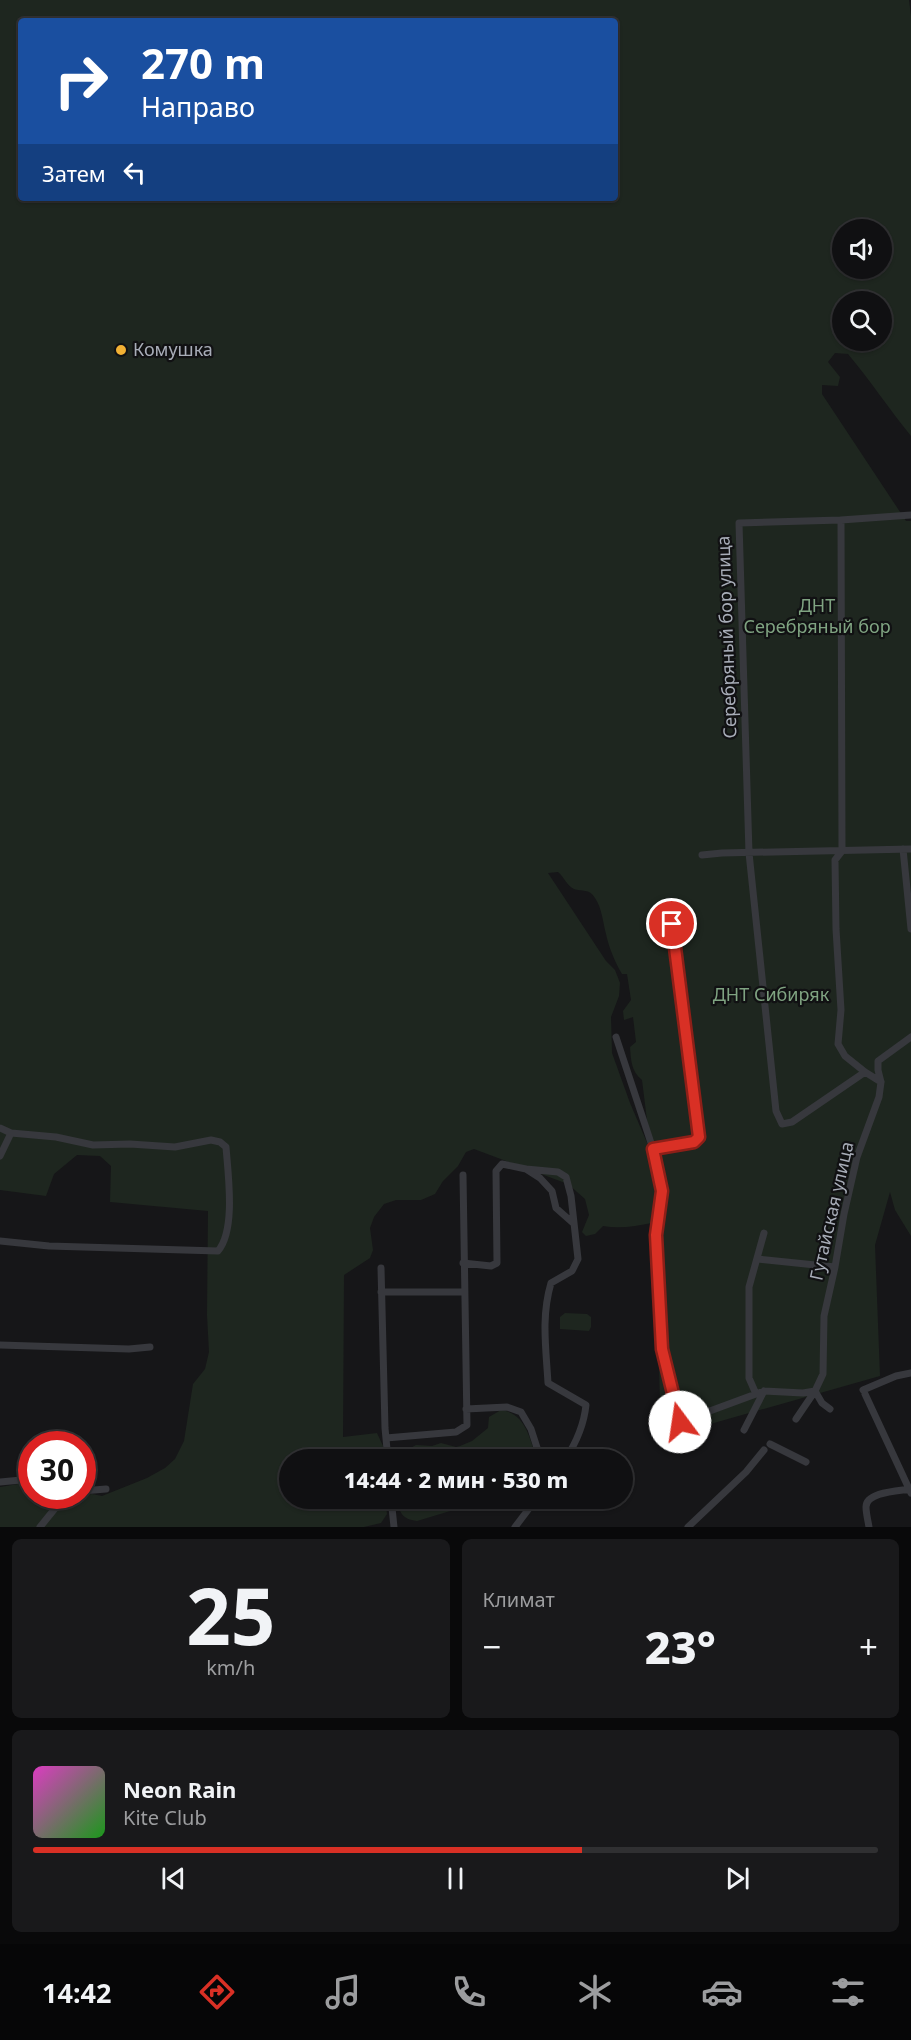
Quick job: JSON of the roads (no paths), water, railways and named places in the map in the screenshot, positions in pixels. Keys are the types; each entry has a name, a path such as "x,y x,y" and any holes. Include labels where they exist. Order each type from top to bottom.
{"street":[{"name":"Серебряный бор улица","path":"749,853 738,523 911,515"},
{"path":"841,520 843,851 835,860 841,1010 838,1044 844,1056 881,1082"},
{"path":"702,855 907,849 911,929"},
{"path":"749,853 776,1111 782,1124 792,1122 865,1072"},
{"path":"653,1149 697,1140 699,1137 669,901"},
{"path":"616,1037 653,1149 662,1191 656,1235 662,1349 686,1444"},
{"name":"Гутайская улица","path":"815,1391 823,1374 824,1316 844,1214 857,1157 879,1097 881,1082 878,1061 911,1037"},
{"path":"0,1128 11,1133 56,1137 93,1145 130,1144 174,1147 211,1140 220,1142 226,1147 229,1190 229,1221 222,1247 218,1251 49,1246 0,1240"},
{"path":"0,1156 11,1133"},
{"path":"463,1263 491,1266 497,1263 496,1171 502,1164 558,1172 566,1178 571,1196 578,1259 573,1271 551,1283 545,1301 544,1329 548,1383 586,1405 585,1421 572,1449"},
{"path":"526,1169 540,1178 552,1191 556,1208 573,1222"},
{"path":"386,1438 456,1432 466,1425 463,1175"},
{"path":"756,1394 749,1378 749,1287 764,1233"},
{"path":"758,1259 835,1267"},
{"path":"381,1268 387,1449"},
{"path":"381,1292 464,1292"},
{"path":"0,1345 129,1349 150,1347"},
{"path":"869,1527 866,1505 868,1500 874,1496 910,1491 864,1392 896,1376 911,1372"},
{"path":"680,1422 764,1391 803,1393 815,1391"},
{"path":"744,1430 764,1391"},
{"path":"815,1391 822,1403 831,1409"},
{"path":"796,1419 815,1391"},
{"path":"466,1409 507,1407 521,1412 531,1429 537,1449"},
{"path":"770,1444 806,1462"},
{"path":"688,1527 746,1472 764,1450"},
{"path":"0,1482 18,1480"},
{"path":"96,1490 106,1489"},
{"path":"40,1527 55,1509"},
{"path":"393,1509 394,1527"},
{"path":"515,1527 529,1509"}],"place":[{"name":"Комушка","path":"121,350"}],"park label":[{"name":"ДНТ Серебряный бор","path":"817,616"},
{"name":"ДНТ Сибиряк","path":"771,995"}]}
